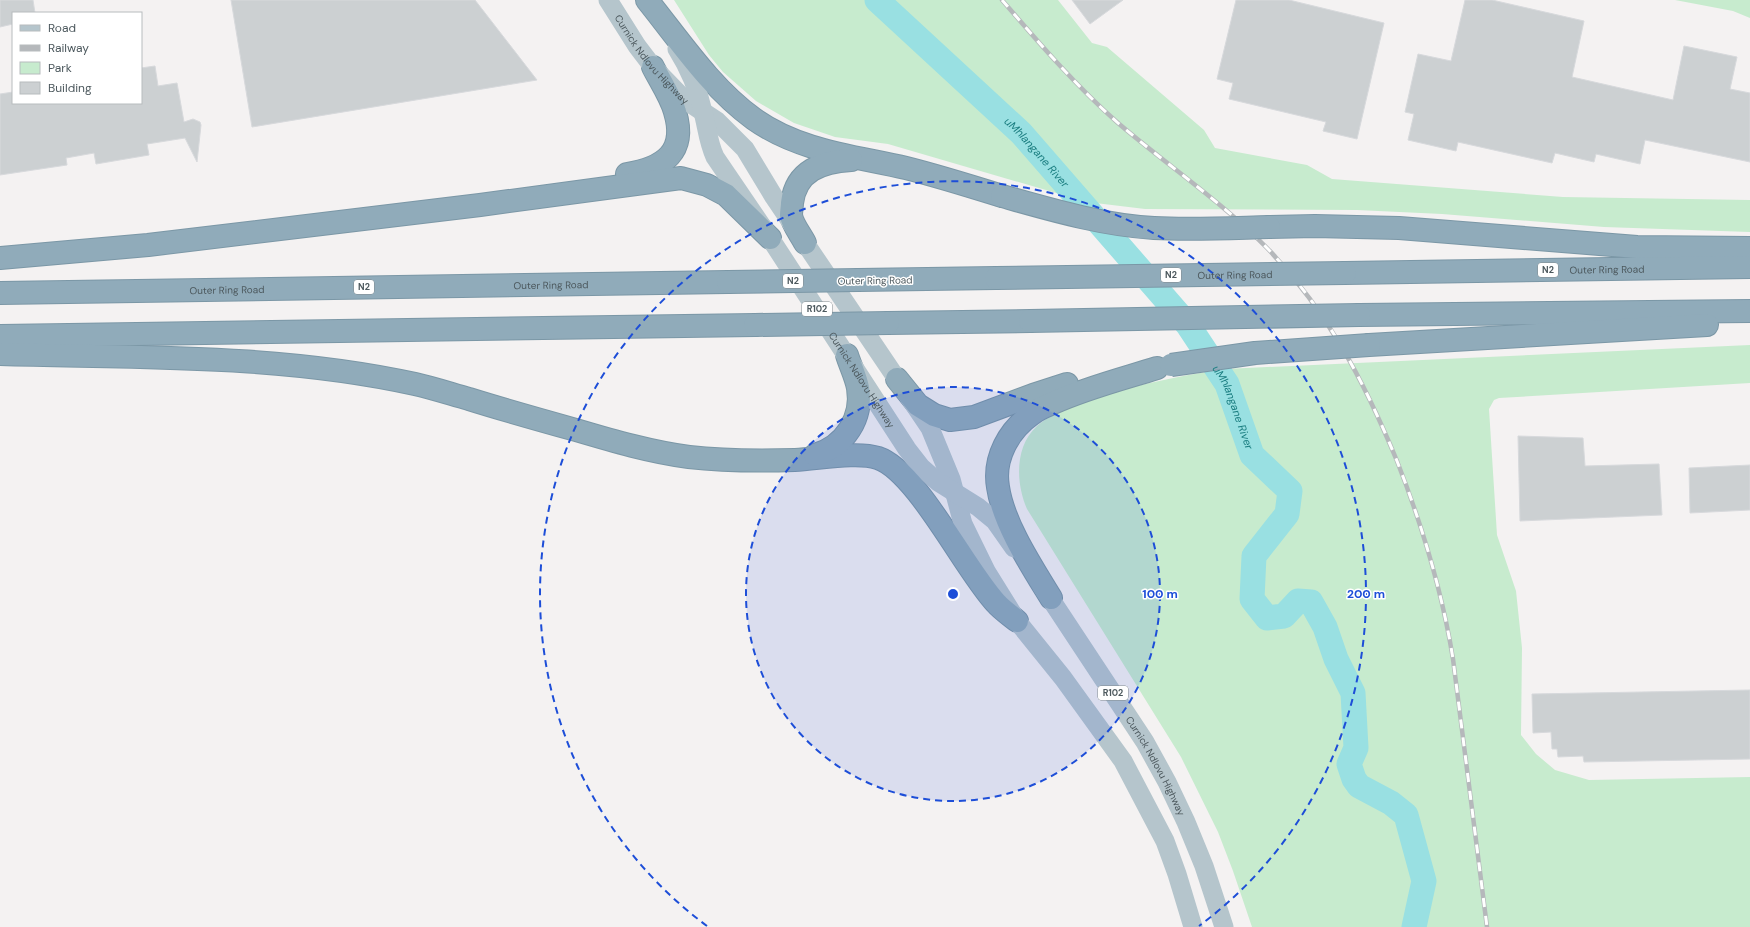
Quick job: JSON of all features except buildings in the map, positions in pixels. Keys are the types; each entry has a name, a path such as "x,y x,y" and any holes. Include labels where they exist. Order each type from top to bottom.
{"highway":[{"path":"647,0 710,77 730,98 755,119 776,131 805,145 947,179 1066,214 1112,223 1146,227 1196,229 1315,226 1399,228 1637,246 1750,248"},
{"path":"480,205 577,181 638,172 660,164 669,158 674,152 678,142 678,128 675,111 653,67"},
{"path":"804,243 791,216 794,192 799,182 808,172 821,165 833,161 860,159"},
{"path":"0,258 148,245 480,205 681,178 707,185 726,194 770,238"},
{"name":"Outer Ring Road","path":"0,294 1750,267"},
{"path":"0,336 1359,315 1750,311"},
{"path":"896,379 918,405 934,415 950,420 962,420 974,418 1055,387 1081,381 1164,366 1255,353 1750,323"},
{"path":"0,354 226,361 300,366 357,373 418,385 651,450 688,456 721,460 796,460 862,456 878,458 891,465 919,494 996,604 1017,621"},
{"path":"796,460 822,453 843,438 853,425 857,415 858,387 847,355"},
{"path":"1051,598 1018,543 998,488 998,463 1005,444 1015,428 1032,413 1068,396 1164,366"}],"main road":[{"name":"Curnick Ndlovu Highway","path":"608,0 637,46 653,67 685,100 717,121 745,149 804,243 930,428 943,457 963,524 986,570 1017,621 1063,678 1123,762 1164,841 1177,874 1193,927"},
{"name":"Curnick Ndlovu Highway","path":"647,0 686,62 695,85 703,112 709,143 715,157 847,355 907,449 921,467 938,482 978,507 995,521 1051,598 1145,742 1167,782 1186,822 1204,866 1224,927"}],"green space":[{"path":"674,0 1058,0 1092,43 1107,47 1204,130 1215,148 1307,165 1332,179 1563,197 1750,200 1750,232 1604,227 1442,214 1357,210 1145,209 1087,202 888,144 835,137 794,123 756,101 723,72 709,55"},
{"path":"1675,0 1750,0 1750,18 1733,11"},
{"path":"1750,345 1750,383 1499,398 1494,400 1489,409 1497,535 1516,591 1522,648 1521,735 1536,754 1555,770 1589,780 1750,777 1750,927 1252,927 1218,832 1181,757 1027,509 1023,499 1019,477 1019,466 1024,444 1037,426 1041,422 1061,412 1113,392 1187,375 1225,369"}],"waterway":[{"name":"uMhlangane River","path":"877,0 1021,133 1188,325 1227,384 1252,455 1290,491 1287,514 1254,556 1252,599 1267,618 1284,616 1298,601 1311,602 1325,627 1336,659 1353,693 1356,748 1349,764 1354,779 1359,786 1391,803 1406,815 1424,881 1414,927"}],"railway":[{"path":"1002,0 1058,64 1102,109 1232,215 1267,248 1308,296 1326,322 1357,375 1384,431 1406,485 1423,534 1443,608 1453,659 1487,927"}]}
